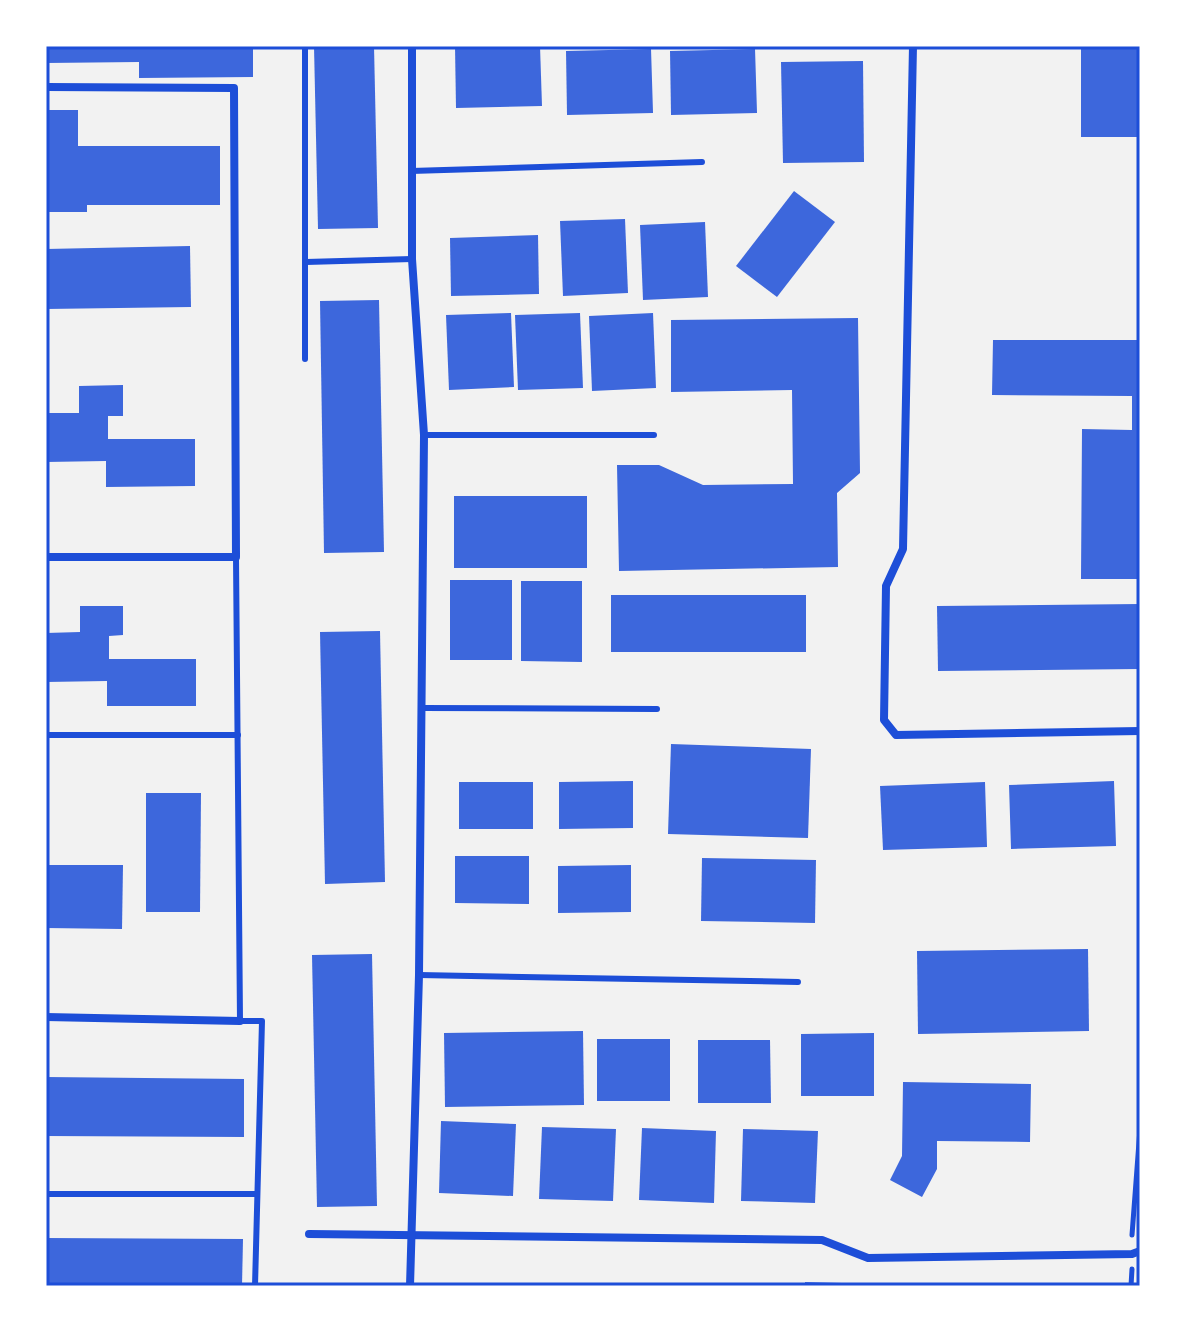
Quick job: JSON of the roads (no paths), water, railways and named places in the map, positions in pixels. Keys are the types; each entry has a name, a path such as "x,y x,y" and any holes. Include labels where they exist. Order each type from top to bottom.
{"street":[{"path":"410,1286 419,975 424,435 412,259 412,46"},
{"path":"913,46 903,549 886,586 884,720 896,735 1140,731"},
{"path":"46,87 234,88 236,557 46,557"},
{"path":"46,1017 240,1021"},
{"path":"309,1234 822,1240 868,1258 1136,1253"}],"lane":[{"path":"305,46 305,359"},
{"path":"411,171 702,162"},
{"path":"306,262 412,259"},
{"path":"424,435 654,435"},
{"path":"236,557 240,1021 262,1021 255,1286"},
{"path":"422,708 657,709"},
{"path":"46,735 238,735"},
{"path":"419,975 798,982"},
{"path":"46,1194 257,1194"}]}
